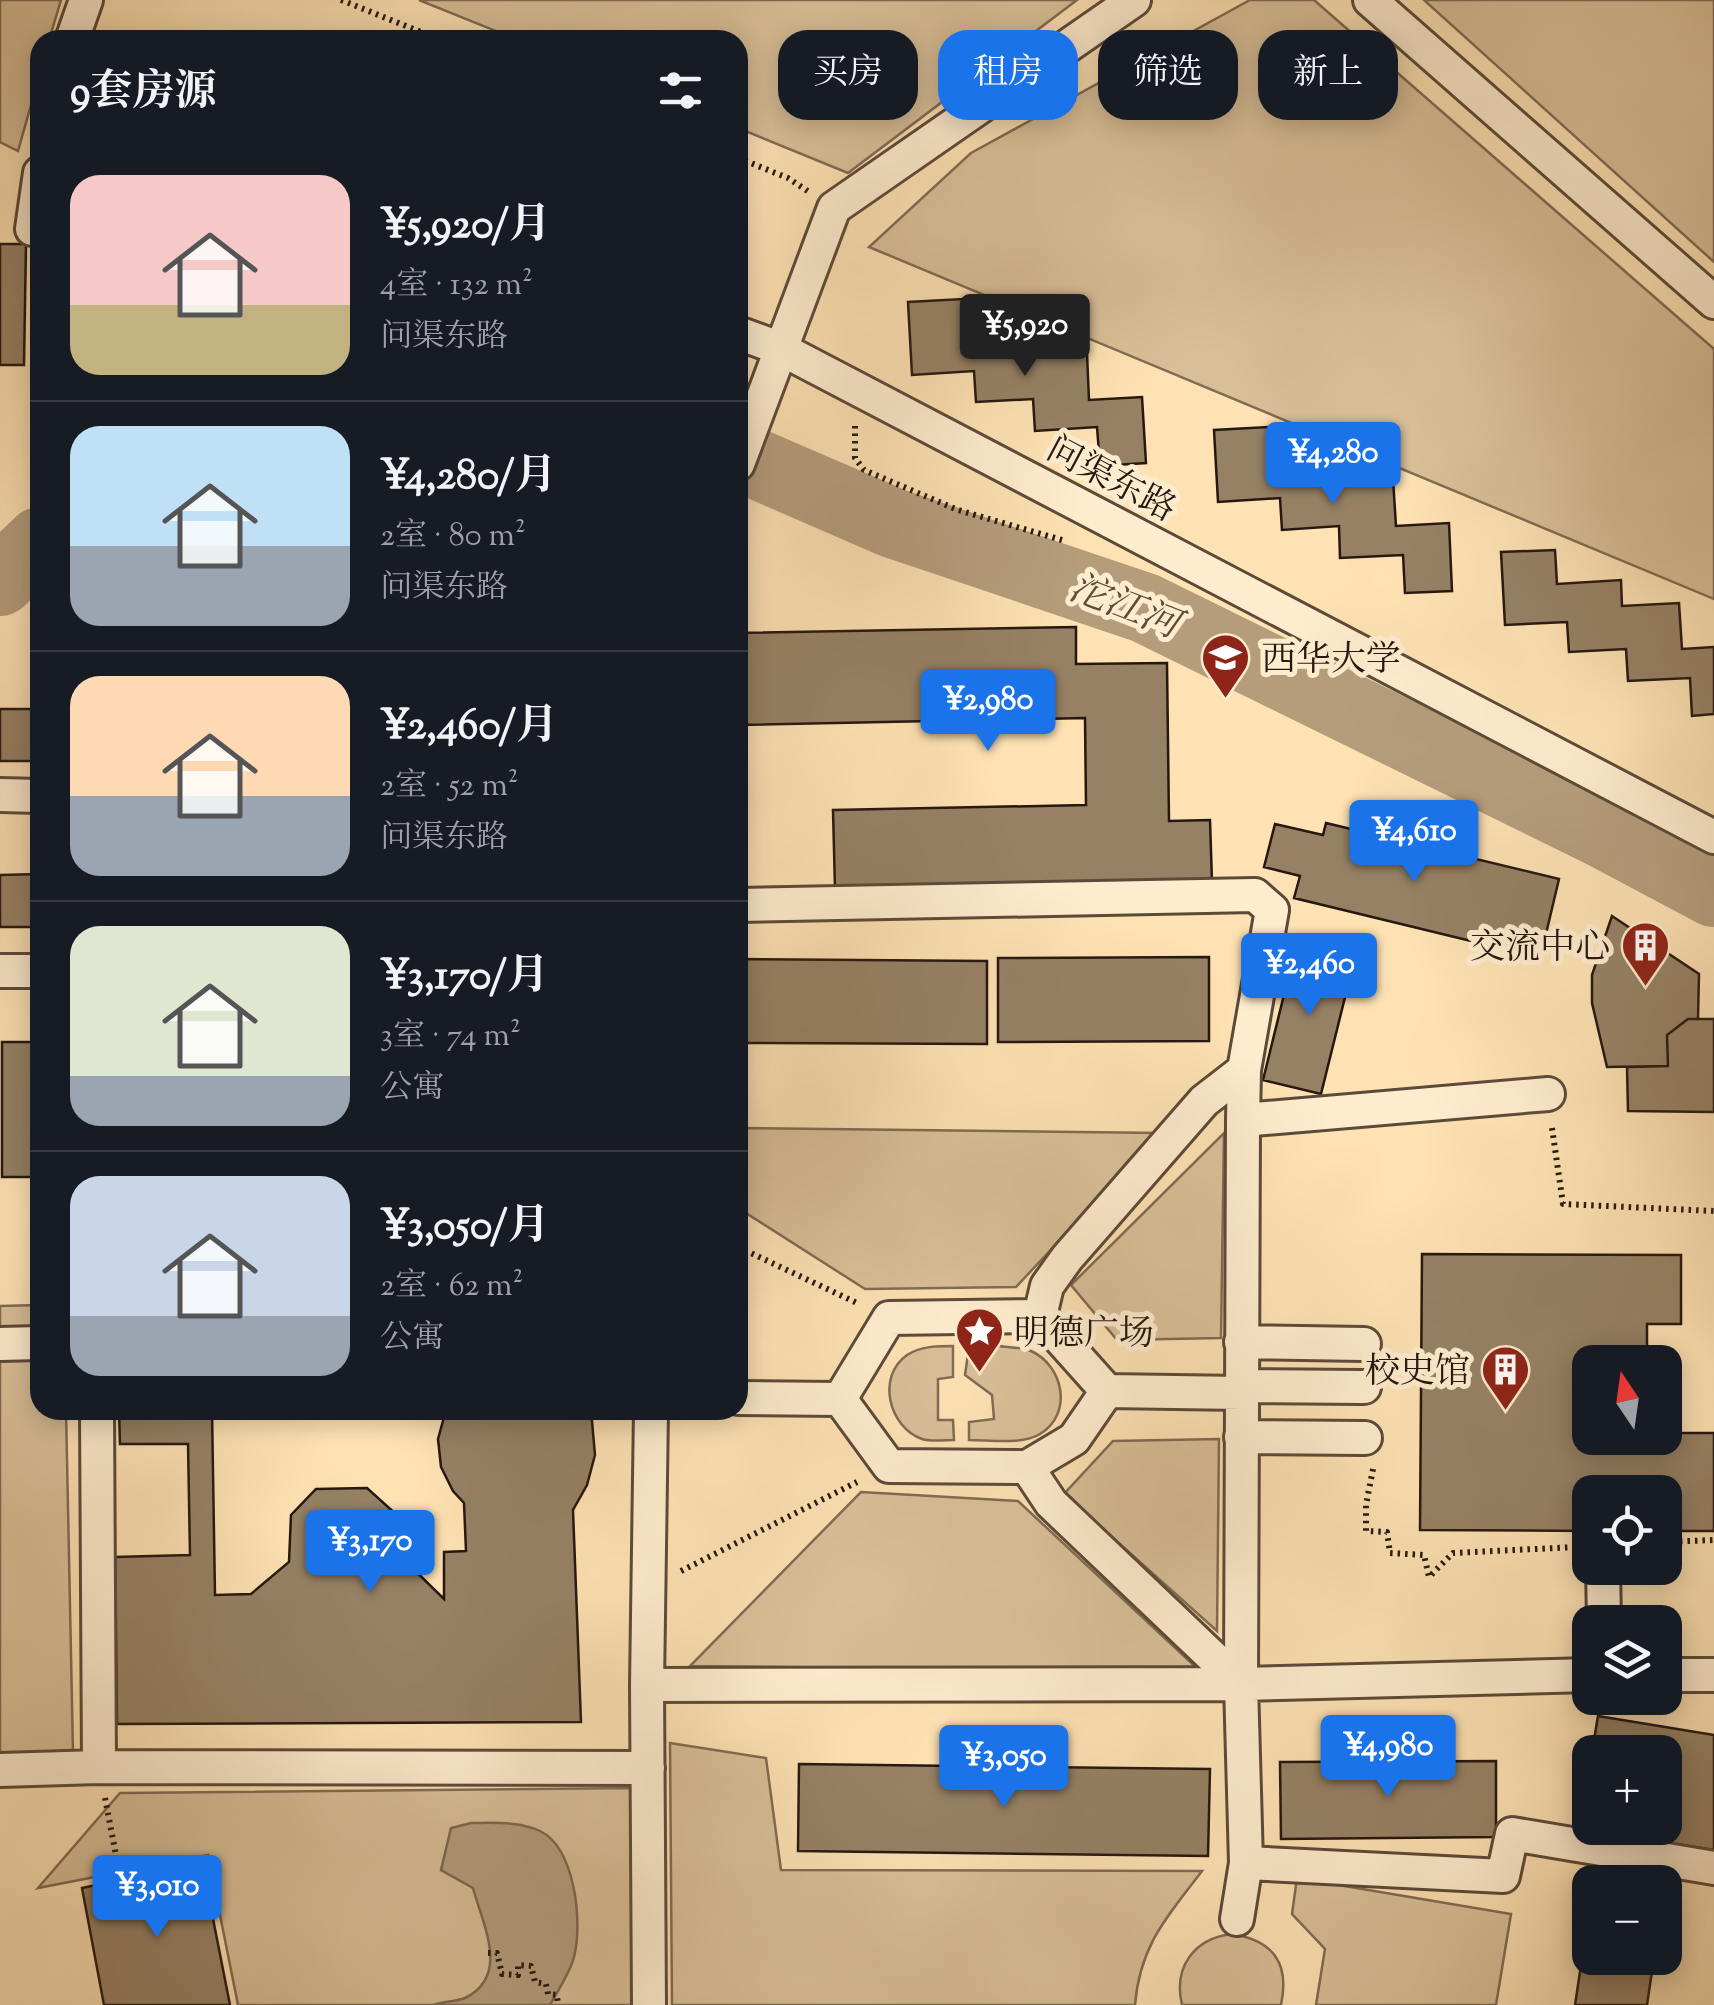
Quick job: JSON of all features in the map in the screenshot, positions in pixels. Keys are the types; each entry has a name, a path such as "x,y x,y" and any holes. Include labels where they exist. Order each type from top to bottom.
{"street":[{"path":"76,30 86,0"},
{"path":"748,436 834,208 1134,0"},
{"path":"1370,0 1714,302"},
{"name":"问渠东路","path":"748,339 1714,837"},
{"path":"0,795 30,796"},
{"path":"748,905 1254,895 1272,910 1244,1070 1242,1120 1242,1684 1246,1863 1237,1919"},
{"path":"0,971 30,971"},
{"path":"1040,1316 1048,1286 1066,1258 1204,1101 1244,1070"},
{"path":"1242,1120 1548,1094"},
{"path":"840,1399 889,1318 1040,1316 1107,1391 1364,1388"},
{"path":"1241,1342 1364,1344"},
{"path":"0,1344 30,1343"},
{"path":"840,1399 889,1466 1026,1467 1074,1439 1107,1391"},
{"path":"748,1398 840,1399"},
{"path":"96,1420 99,1768"},
{"path":"649,2005 647,1685 651,1420"},
{"path":"1241,1437 1369,1450"},
{"path":"1026,1467 1051,1504 1242,1684"},
{"path":"1682,1675 1714,1674"},
{"path":"647,1685 1242,1684 1572,1676"},
{"path":"0,1770 648,1768"},
{"path":"1246,1863 1503,1876 1512,1834 1714,1868"}],"path":[{"path":"341,0 416,30"},
{"path":"748,162 788,178 834,208"},
{"path":"1548,1094 1562,1204 1714,1211"},
{"path":"748,1252 889,1318"},
{"path":"1369,1450 1366,1531 1386,1532 1390,1552 1424,1554 1429,1577 1453,1552 1572,1547"},
{"path":"649,1588 889,1466"},
{"path":"1682,1541 1714,1540"},
{"path":"99,1768 121,1880"},
{"path":"488,1952 497,1953 502,1974 518,1975 518,1966 530,1966 535,1982 546,1984 548,1994 557,1996 558,2005"}],"shaded area":[{"path":"0,0 61,0 52,30 30,30 30,108 18,151 0,142"},
{"path":"419,0 1077,0 1037,30 938,30 938,105 848,173 748,132 748,30 493,30"},
{"path":"1250,0 1314,0 1348,30 1258,30 1258,120 1398,120 1398,73 1714,349 1714,599 869,247 971,153 1031,120 1078,120 1078,94 1098,83 1098,120 1238,120 1238,30 1195,30"},
{"path":"1424,0 1714,0 1714,262"},
{"path":"748,1128 1160,1133 1016,1287 865,1289 748,1214"},
{"path":"1224,1133 1221,1338 1117,1340 1071,1285"},
{"path":"30,1305 30,1420 66,1420 73,1752 0,1754 0,1306"},
{"path":"953,1346 953,1377 938,1379 938,1420 953,1420 954,1440 922,1439 901,1424 895,1413 889,1388 892,1376 897,1364 912,1352"},
{"path":"969,1347 1031,1351 1051,1367 1060,1391 1057,1415 1040,1434 1024,1440 969,1440 969,1422 994,1419 992,1395 965,1375"},
{"path":"1219,1439 1217,1631 1064,1494 1113,1441"},
{"path":"861,1492 1018,1501 1201,1672 690,1666"},
{"path":"670,1743 766,1758 781,1870 1202,1871 1149,1948 1135,2005 672,2005"},
{"path":"633,1788 635,2005 238,2005 208,1855 38,1888 120,1793"},
{"path":"471,1823 515,1824 540,1831 552,1840 569,1869 574,1887 577,1942 570,1969 550,2005 434,2005 465,1998 479,1988 490,1963 487,1932 473,1888 441,1870 451,1828"},
{"path":"1297,1878 1511,1914 1496,2005 1316,2005 1325,1949 1292,1914"},
{"path":"1231,1934 1258,1942 1275,1956 1283,1977 1281,2005 1182,2005 1181,1979 1189,1957 1206,1942"}],"building":[{"path":"0,244 26,244 24,365 0,365"},
{"path":"963,299 965,333 1028,330 1029,357 1087,353 1089,400 1142,397 1146,463 1100,466 1097,427 1035,431 1033,399 976,402 974,371 912,375 908,302"},
{"path":"1268,427 1270,462 1334,458 1336,483 1393,479 1396,526 1449,523 1452,591 1405,593 1403,555 1340,558 1339,526 1282,530 1280,498 1218,502 1214,430"},
{"path":"1555,550 1557,584 1621,580 1622,606 1679,603 1682,649 1714,647 1714,714 1692,716 1690,678 1628,681 1626,649 1569,652 1567,622 1505,625 1501,552"},
{"path":"1076,627 1076,664 1167,663 1169,821 1210,820 1212,882 835,889 833,810 1086,805 1085,718 748,725 748,633"},
{"path":"0,709 30,709 30,761 0,761"},
{"path":"1326,823 1559,879 1545,938 1513,931 1508,950 1294,898 1300,876 1264,867 1275,824 1323,835"},
{"path":"30,874 30,927 0,927 0,875"},
{"name":"交流中心","path":"1612,916 1699,974 1698,1019 1688,1019 1667,1035 1668,1066 1607,1067 1592,1003 1592,975"},
{"path":"1297,942 1355,957 1321,1094 1263,1080"},
{"path":"1209,957 1209,1041 998,1042 998,958"},
{"path":"748,959 987,961 987,1044 748,1043"},
{"name":"交流中心","path":"1688,1019 1714,1019 1714,1112 1628,1111 1627,1067 1668,1066 1667,1035"},
{"path":"2,1042 30,1042 30,1177 2,1177"},
{"name":"校史馆","path":"1422,1254 1681,1255 1681,1324 1647,1324 1647,1345 1572,1345 1572,1455 1682,1455 1682,1433 1714,1433 1714,1531 1682,1531 1682,1475 1572,1475 1572,1531 1420,1530"},
{"path":"119,1420 212,1420 215,1595 251,1594 289,1562 291,1515 316,1489 367,1488 397,1515 401,1557 444,1599 444,1552 466,1551 464,1503 441,1467 438,1439 443,1420 592,1420 595,1455 587,1485 573,1510 581,1722 117,1724 115,1557 190,1555 188,1444 120,1444"},
{"path":"1598,1716 1714,1735 1714,1850 1682,1845 1682,1735 1595,1735"},
{"path":"1496,1761 1496,1837 1281,1839 1280,1762"},
{"path":"799,1764 1210,1769 1208,1856 798,1851"},
{"path":"202,1863 230,2005 104,2005 82,1888"},
{"path":"1580,1975 1651,1975 1647,2005 1575,2005"}],"waterway":[{"name":"沱江河","path":"748,460 893,523 1145,608 1603,833 1714,892"},
{"name":"沱江河","path":"0,581 30,552"}],"place":[{"name":"西华大学","path":"1226,700"},
{"name":"交流中心","path":"1645,988"},
{"name":"明德广场","path":"979,1374"},
{"name":"校史馆","path":"1505,1412"}]}
